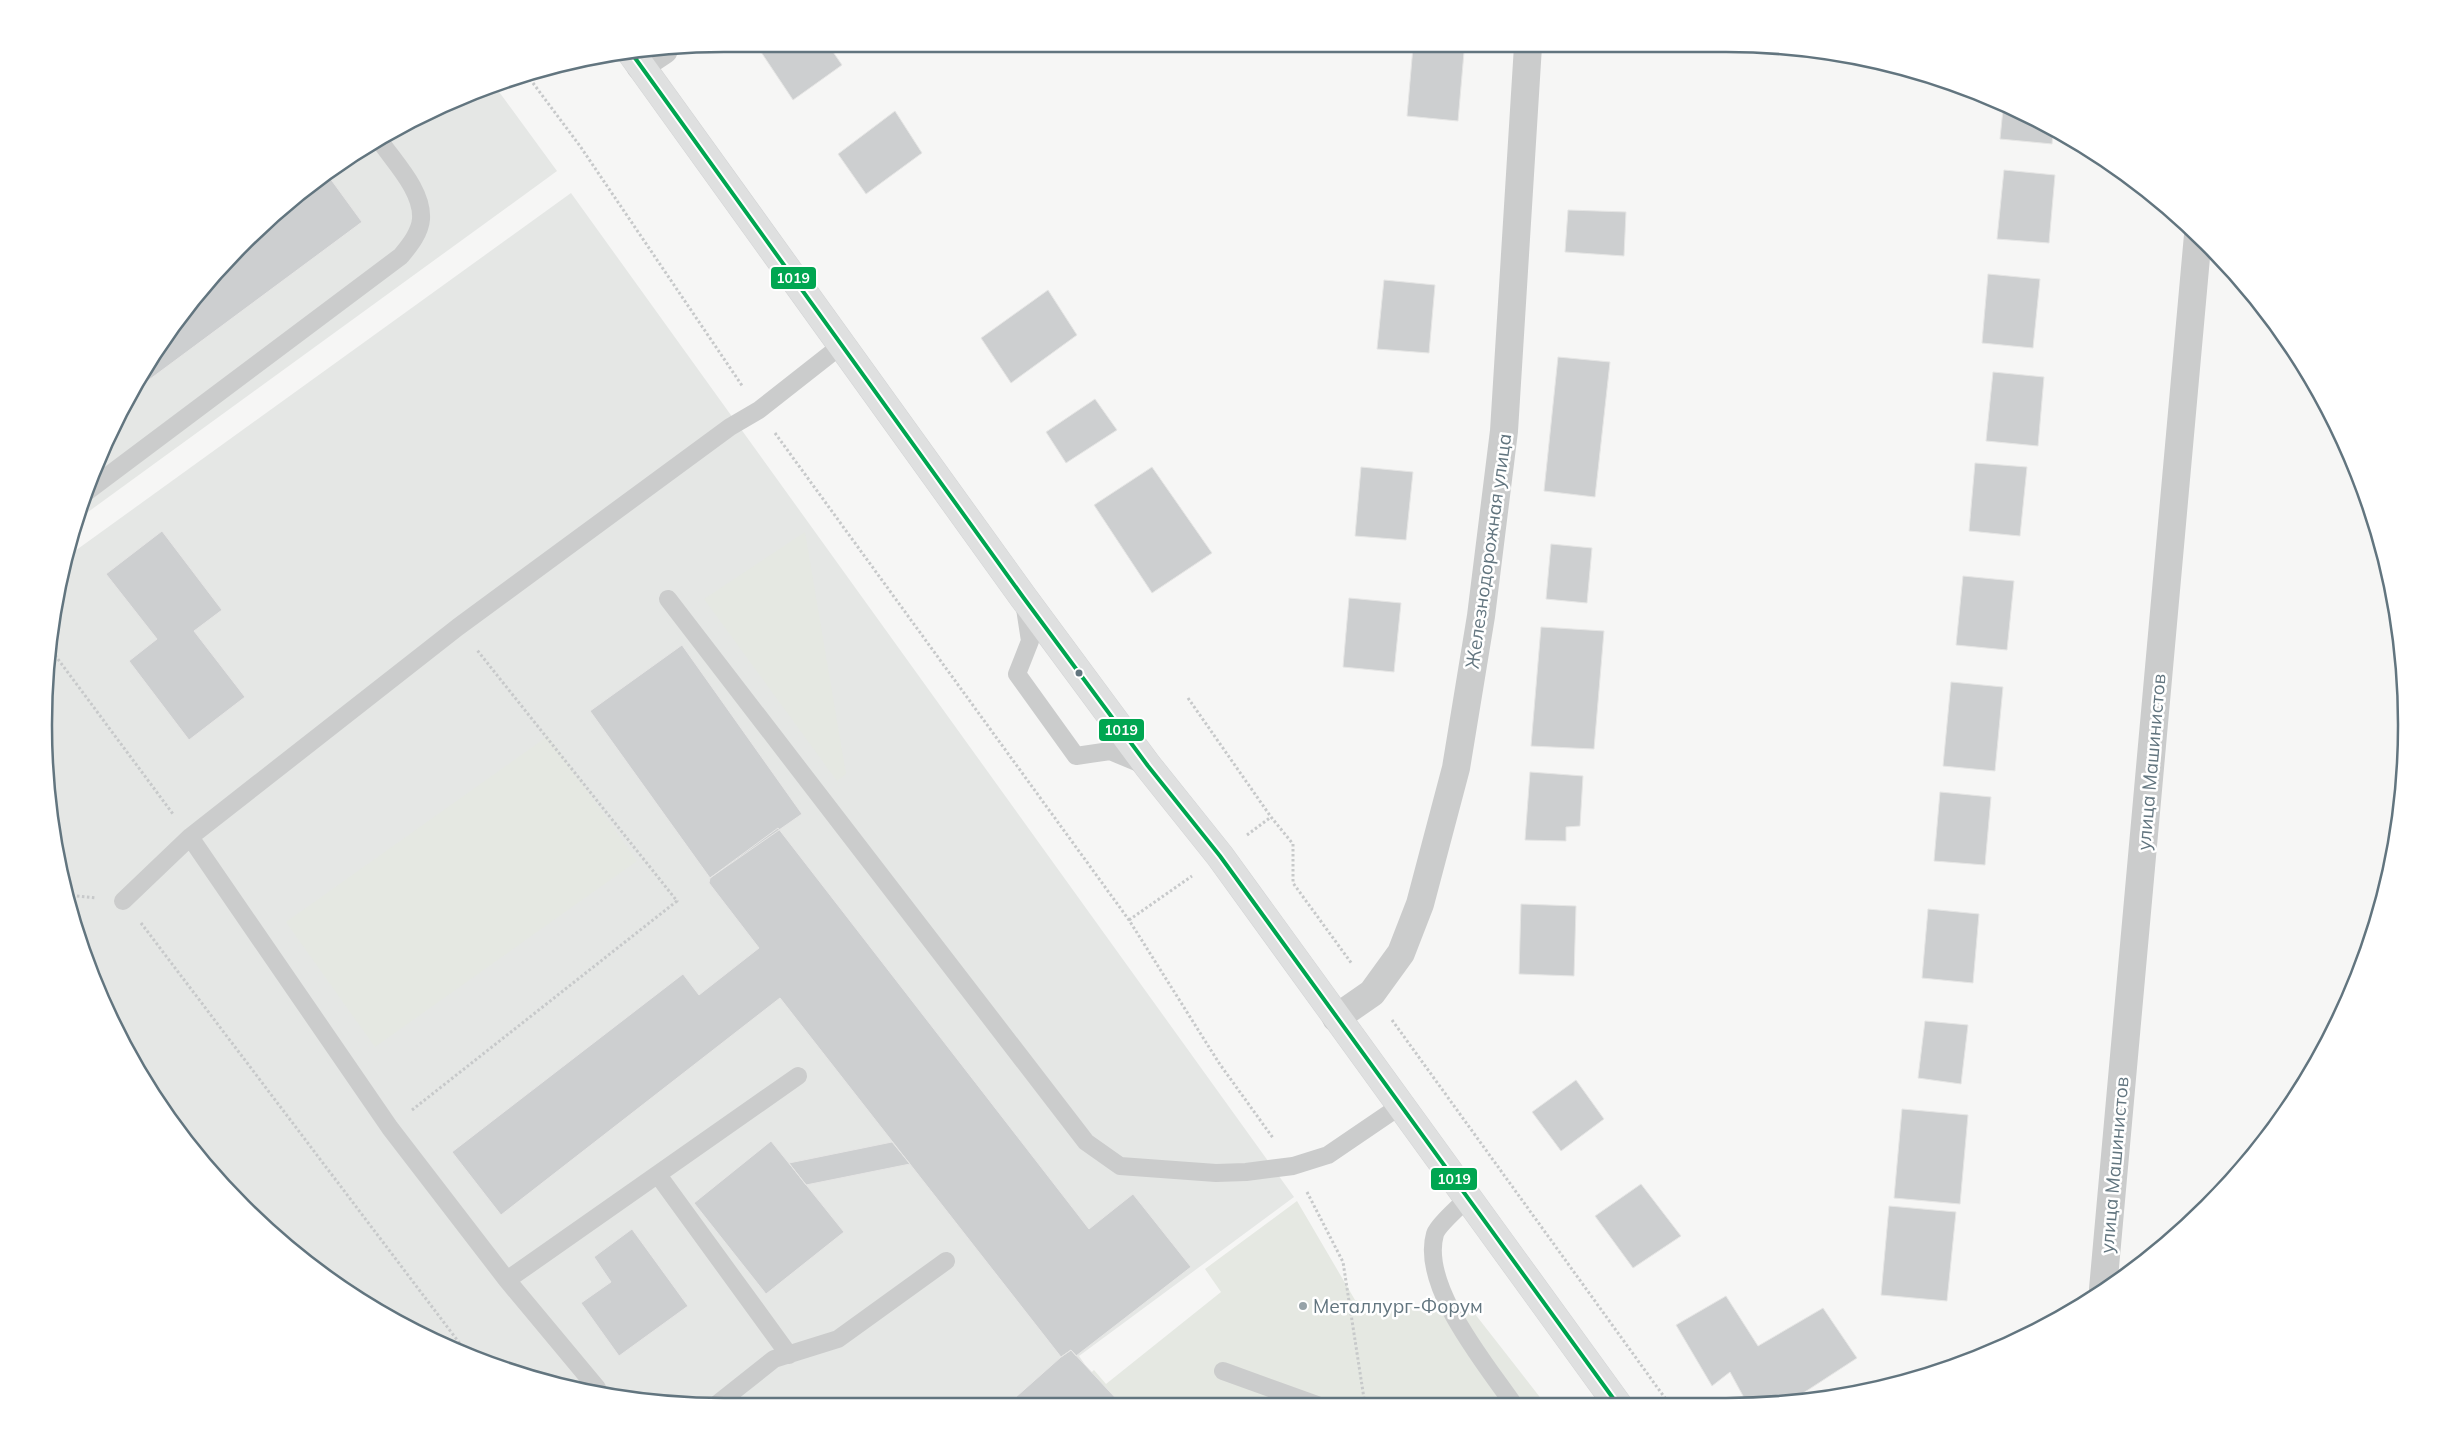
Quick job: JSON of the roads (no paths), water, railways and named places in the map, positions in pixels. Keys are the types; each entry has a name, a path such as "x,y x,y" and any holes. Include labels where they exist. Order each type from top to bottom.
{"main road":[{"path":"635,58 843,344 1023,597 1148,766 1220,856 1613,1398"}],"street":[{"name":"Железнодорожная улица","path":"1336,1018 1372,993 1401,953 1420,904 1456,768 1477,644 1504,431 1528,52"},
{"name":"улица Машинистов","path":"2104,1281 2197,245"}],"lane":[{"path":"98,485 401,256 413,240 421,219 419,202 410,183 384,146"},
{"path":"123,901 190,837 458,626 730,427 759,410 843,344"},
{"path":"1023,597 1030,641 1017,674 1047,718 1076,756 1110,752 1148,766"},
{"path":"668,599 1086,1142 1120,1166 1216,1173 1246,1172 1293,1166 1328,1155 1400,1106"},
{"path":"190,837 390,1128 507,1280 595,1385"},
{"path":"507,1280 798,1076"},
{"path":"658,1175 789,1355"},
{"path":"1468,1197 1436,1233 1434,1266 1450,1311 1509,1398"},
{"path":"725,1398 774,1359 838,1339 946,1261"},
{"path":"1223,1371 1298,1398"}],"place":[{"name":"Металлург-Форум","path":"1303,1306"}]}
